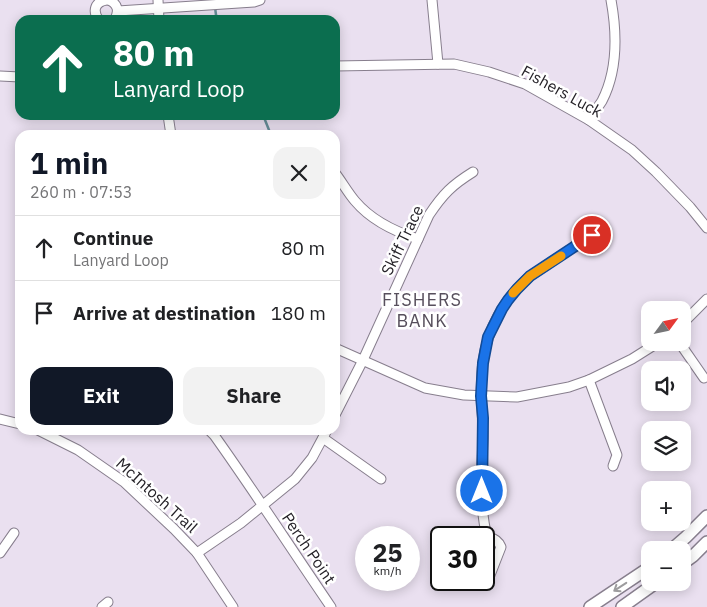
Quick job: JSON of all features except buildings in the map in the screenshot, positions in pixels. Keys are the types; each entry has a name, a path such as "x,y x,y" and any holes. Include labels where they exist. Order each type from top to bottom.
{"main road":[{"path":"681,541 707,516"},
{"path":"691,557 707,542"},
{"path":"590,607 641,573"},
{"path":"622,607 644,591"}],"street":[{"path":"95,15 96,7 100,1 107,0 115,4 117,15"},
{"path":"118,11 159,4 217,4 260,0"},
{"path":"432,0 438,64"},
{"path":"589,120 602,100 614,63 615,50 611,0"},
{"name":"Fishers Luck","path":"340,66 454,64 489,72 525,84 589,120 632,150 690,207 707,228"},
{"path":"0,76 15,77"},
{"name":"Skiff Trace","path":"340,406 364,360 429,215 440,198 457,182 473,172"},
{"path":"340,180 356,202 372,216 394,230 418,239"},
{"path":"484,526 483,418 481,396 483,363 488,337 496,318 508,300 530,276 592,235"},
{"path":"691,315 707,299"},
{"path":"340,350 425,388 464,395 516,397 568,387 589,380 644,351"},
{"path":"685,351 704,378"},
{"path":"589,380 616,455 613,466"},
{"path":"0,419 15,423"},
{"name":"McIntosh Trail","path":"48,435 78,450 124,482 197,553 233,607"},
{"name":"Perch Point","path":"215,435 331,607"},
{"path":"197,553 241,523 295,479 312,458 324,435"},
{"path":"326,435 381,479"},
{"path":"0,553 14,533"},
{"path":"495,539 501,547 495,562"}],"waterway":[{"path":"215,7 216,15"},
{"path":"265,120 269,130"}],"slow traffic":[{"path":"513,293 530,276 561,256"}],"district":[{"name":"FISHERS BANK","path":"422,309"}],"route":[{"path":"482,491 483,418 481,396 483,363 488,337 496,318 508,300 530,276 592,235"}]}
